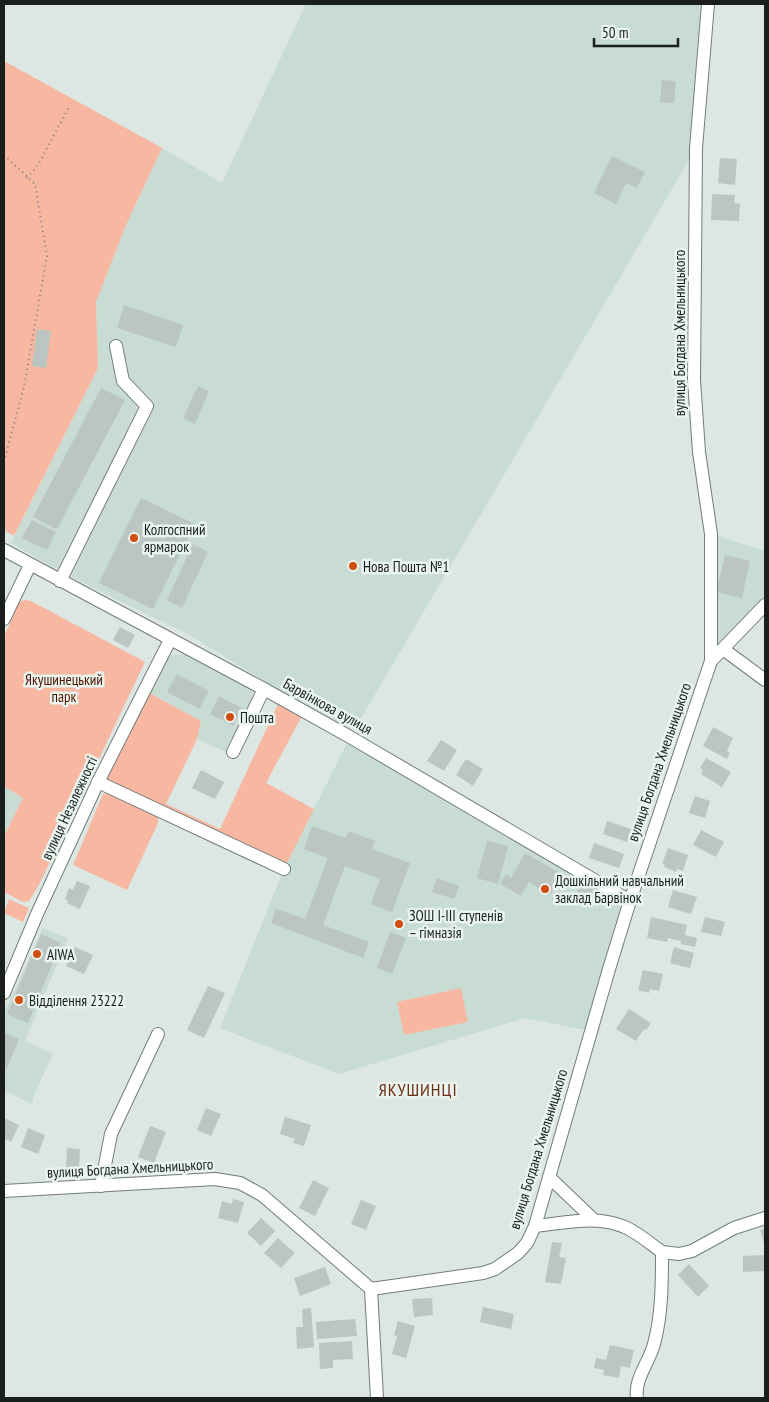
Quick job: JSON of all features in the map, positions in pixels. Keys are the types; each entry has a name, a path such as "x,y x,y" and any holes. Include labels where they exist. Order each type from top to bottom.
{"street":[{"name":"вулиця Богдана Хмельницького","path":"4,1192 215,1179 240,1183 262,1196 371,1289 483,1273 495,1269 518,1253 527,1243 535,1226 592,1022 630,901 711,661 711,534 699,452 694,380 696,148 708,4"},
{"path":"60,581 147,406 124,381 116,346"},
{"name":"Барвінкова вулиця","path":"4,550 350,737 630,901"},
{"path":"4,619 30,564"},
{"name":"вулиця Богдана Хмельницького","path":"711,661 765,605"},
{"name":"вулиця Незалежності","path":"4,993 37,914 98,782 170,640"},
{"path":"723,649 765,680"},
{"path":"233,752 264,689"},
{"path":"98,782 284,869"},
{"path":"101,1186 111,1134 158,1034"},
{"path":"549,1177 594,1220"},
{"path":"535,1226 594,1220 606,1221 627,1228 662,1252 679,1254 692,1251 734,1228 765,1218"},
{"path":"636,1398 636,1388 654,1344 662,1287 662,1252"},
{"path":"371,1289 377,1398"}],"path":[{"path":"27,178 38,165 69,107"},
{"path":"4,155 35,184 47,256 24,387 4,461"}],"shaded area":[{"path":"306,4 708,4 696,148 350,737 273,686 191,636 65,574 11,543 98,368 96,302 126,225 162,148 222,183"},
{"path":"711,534 765,551 765,605 711,661"},
{"path":"175,654 187,655 253,689 249,707 226,752 197,739 201,721 149,693 168,656"},
{"name":"ЗОШ І-ІІІ ступенів – гімназія","path":"350,737 630,901 590,1031 525,1018 339,1074 220,1028 284,869"},
{"path":"4,786 23,798 4,836"},
{"path":"43,928 68,938 25,1041 53,1054 34,1095 32,1104 4,1091 4,1013"}],"green space":[{"path":"4,61 162,148 126,225 96,302 98,368 14,536 4,530"},
{"name":"Якушинецький парк","path":"31,601 145,662 39,885 29,901 23,902 4,892 4,836 23,798 4,786 4,637 19,602"},
{"path":"149,693 201,721 197,739 166,804 220,829 279,702 302,716 266,783 314,809 286,865 107,783 107,777"},
{"path":"110,793 158,817 158,823 127,890 73,865 103,794"},
{"path":"9,899 29,908 23,922 4,913"},
{"path":"461,988 468,1022 404,1035 397,1002"}],"building":[{"path":"662,80 676,81 674,103 660,102"},
{"path":"612,156 645,172 637,188 626,183 616,204 594,193"},
{"path":"720,158 737,159 735,185 718,183"},
{"path":"712,194 735,195 734,203 740,204 739,221 711,220"},
{"path":"124,305 183,325 176,347 117,328"},
{"path":"37,329 51,331 46,368 32,366"},
{"path":"198,386 209,391 195,424 183,418"},
{"path":"101,388 125,400 57,529 33,517"},
{"path":"141,498 195,524 153,609 99,583"},
{"path":"32,520 56,532 47,550 22,538"},
{"path":"193,544 208,552 182,608 167,600"},
{"path":"725,555 750,561 742,598 716,592"},
{"path":"120,627 135,635 128,648 113,640"},
{"path":"177,674 209,691 199,709 167,692"},
{"path":"219,696 242,708 233,726 210,714"},
{"path":"713,727 733,738 727,751 730,753 727,759 703,746"},
{"path":"441,740 457,750 444,771 427,761"},
{"path":"706,758 731,772 722,787 701,774 703,770 700,768"},
{"path":"466,759 483,769 473,786 456,775"},
{"path":"201,770 224,782 215,799 192,788"},
{"path":"695,796 710,801 705,818 689,813"},
{"path":"607,821 631,829 627,842 603,834"},
{"path":"312,826 346,838 349,831 375,841 372,849 410,863 392,912 371,904 380,879 345,866 323,925 369,942 363,958 271,923 276,909 305,919 328,858 304,849"},
{"path":"701,830 724,842 716,857 693,845"},
{"path":"487,841 508,846 498,884 477,878"},
{"path":"594,843 624,854 619,868 589,858"},
{"path":"668,848 688,855 683,871 677,869 676,872 664,867 665,865 662,864"},
{"path":"525,853 562,874 550,895 529,882 521,896 500,884 506,874 511,878"},
{"path":"437,878 459,886 454,899 432,892"},
{"path":"77,881 90,886 80,909 67,903 68,901 65,899 69,888 73,890"},
{"path":"583,883 599,892 593,902 577,892"},
{"path":"673,890 697,897 691,914 668,907"},
{"path":"651,917 687,925 685,935 697,938 695,947 681,944 681,941 668,938 667,942 647,938"},
{"path":"705,917 725,922 721,936 701,932"},
{"path":"390,932 406,938 392,974 377,968"},
{"path":"41,934 61,943 28,1023 7,1014"},
{"path":"75,947 93,955 84,974 66,966"},
{"path":"674,947 694,953 690,968 670,963"},
{"path":"643,970 663,974 659,991 650,989 649,993 638,990"},
{"path":"208,986 225,993 204,1038 187,1030"},
{"path":"629,1009 651,1023 646,1030 644,1029 636,1041 616,1029"},
{"path":"4,1032 19,1039 6,1070 4,1069"},
{"path":"206,1108 221,1114 211,1136 197,1130"},
{"path":"285,1117 311,1125 304,1146 293,1143 295,1139 280,1134"},
{"path":"4,1118 19,1125 11,1142 4,1138"},
{"path":"150,1126 166,1132 154,1163 138,1157"},
{"path":"28,1128 45,1135 38,1154 21,1147"},
{"path":"67,1148 80,1149 79,1168 66,1167"},
{"path":"313,1180 329,1188 315,1216 299,1208"},
{"path":"233,1199 244,1202 238,1223 218,1218 222,1201 232,1204"},
{"path":"361,1200 376,1206 366,1230 351,1224"},
{"path":"261,1218 275,1231 261,1246 247,1233"},
{"path":"765,1228 765,1247 760,1230"},
{"path":"278,1238 295,1253 281,1268 264,1253"},
{"path":"552,1242 562,1243 559,1257 566,1258 561,1284 545,1282"},
{"path":"765,1255 765,1271 743,1272 743,1256"},
{"path":"689,1264 709,1286 698,1297 678,1275"},
{"path":"325,1267 331,1284 300,1296 294,1278"},
{"path":"432,1298 433,1315 414,1317 412,1299"},
{"path":"483,1307 514,1314 511,1329 480,1322"},
{"path":"311,1308 314,1347 297,1349 296,1327 303,1327 302,1309"},
{"path":"355,1319 357,1336 317,1339 316,1322"},
{"path":"398,1321 415,1326 406,1358 392,1354 397,1336 394,1335"},
{"path":"352,1341 353,1359 333,1360 333,1368 320,1369 319,1343"},
{"path":"610,1345 634,1350 630,1368 621,1366 619,1378 603,1375 604,1370 594,1368 596,1358 606,1360"}],"place":[{"name":"Колгоспний ярмарок","path":"134,538"},
{"name":"Нова Пошта №1","path":"353,566"},
{"name":"Пошта","path":"230,717"},
{"name":"Дошкільний навчальний заклад Барвінок","path":"545,889"},
{"name":"ЗОШ І-ІІІ ступенів – гімназія","path":"399,924"},
{"name":"AIWA","path":"37,954"},
{"name":"Відділення 23222","path":"19,1000"}],"district":[{"name":"ЯКУШИНЦІ","path":"418,1089"}]}
